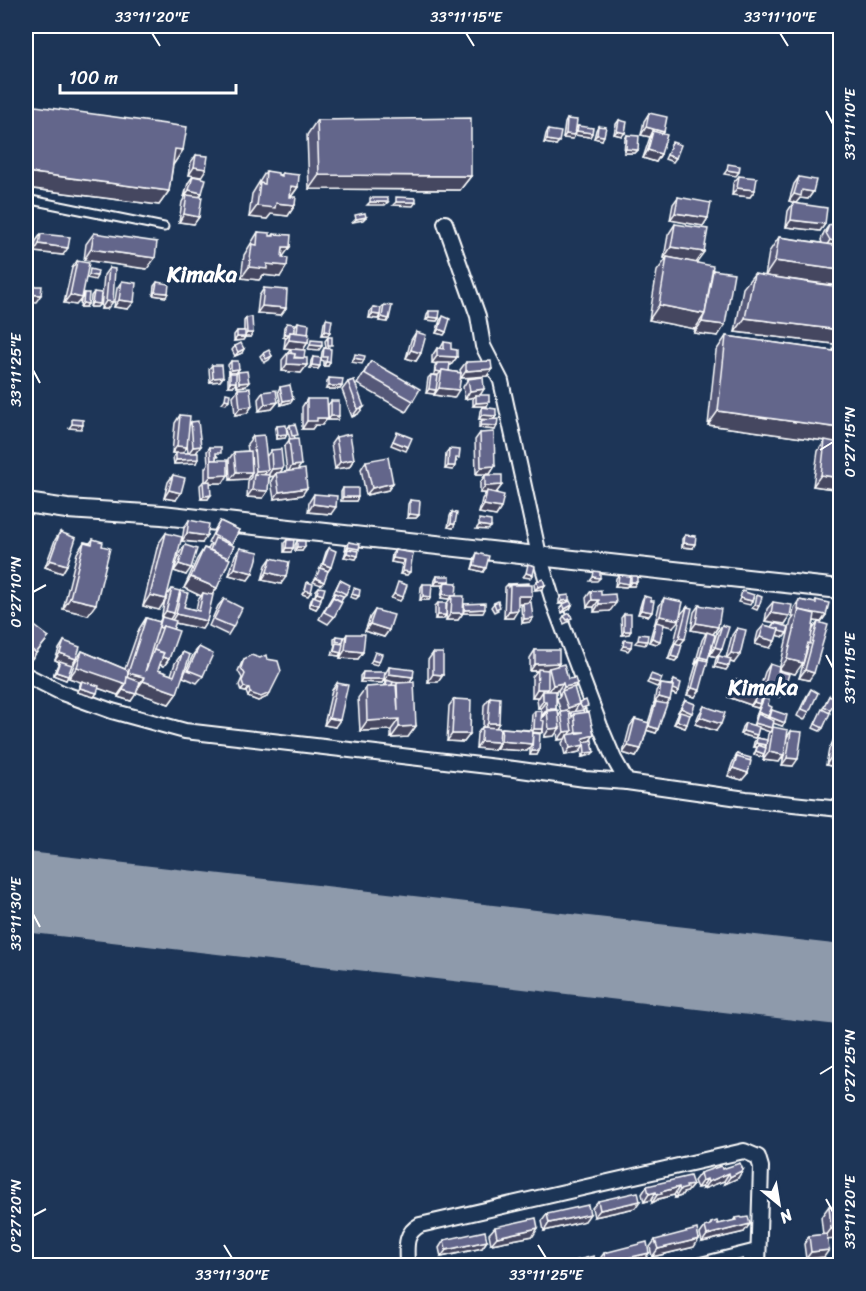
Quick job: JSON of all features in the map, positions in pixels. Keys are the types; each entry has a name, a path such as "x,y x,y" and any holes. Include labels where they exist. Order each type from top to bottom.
{"main road":[{"path":"26,503 162,514 840,589"}],"street":[{"path":"445,223 478,316 483,346 501,381 538,555 600,726 627,782"},
{"path":"26,675 62,693 185,731 503,767 585,779 627,782 725,797 840,808"},
{"path":"407,1266 409,1235 412,1230 420,1226 744,1151 752,1153 758,1157 761,1167 758,1258 697,1266"}],"lane":[{"path":"26,199 164,227"}],"building":[{"path":"28,105 187,127 183,150 175,149 169,191 26,172"},
{"path":"649,113 667,117 664,132 646,127"},
{"path":"471,118 471,176 319,175 317,120"},
{"path":"567,119 577,120 575,135 566,134"},
{"path":"619,120 627,122 625,133 617,131"},
{"path":"578,126 593,128 592,133 577,131"},
{"path":"598,126 606,127 604,136 597,135"},
{"path":"548,130 561,132 559,142 547,140"},
{"path":"653,131 667,135 661,154 648,150"},
{"path":"627,135 639,136 638,150 626,149"},
{"path":"672,142 681,145 676,158 667,155"},
{"path":"196,155 208,156 206,169 194,167"},
{"path":"728,164 740,166 739,172 727,170"},
{"path":"266,171 282,176 282,173 299,175 298,187 291,186 290,197 296,197 295,205 276,203 275,208 257,206 260,183 265,184"},
{"path":"193,176 206,179 202,193 189,190"},
{"path":"739,176 757,178 755,190 737,188"},
{"path":"799,177 816,180 813,192 802,190 801,196 794,194"},
{"path":"187,195 202,197 199,217 184,214"},
{"path":"396,197 416,198 416,202 396,202"},
{"path":"678,197 711,203 708,218 675,213"},
{"path":"370,198 388,198 388,202 370,202"},
{"path":"793,203 827,208 825,224 791,220"},
{"path":"365,213 366,217 356,219 355,215"},
{"path":"835,223 840,226 840,239 836,242 830,240 826,233 829,225"},
{"path":"675,224 708,229 704,252 671,247"},
{"path":"26,231 29,232 28,241 26,241"},
{"path":"258,232 270,233 270,236 274,234 291,235 290,247 283,247 282,257 288,258 287,266 267,264 267,269 249,267 252,244 257,245"},
{"path":"94,233 157,242 155,258 91,249"},
{"path":"41,234 70,237 68,248 39,244"},
{"path":"779,237 840,246 840,270 775,261"},
{"path":"667,257 713,266 705,314 659,305"},
{"path":"77,261 89,263 82,298 70,295"},
{"path":"109,268 115,269 113,302 106,301"},
{"path":"90,269 98,271 97,276 89,275"},
{"path":"713,270 734,273 725,325 702,322"},
{"path":"754,274 840,287 840,330 745,318"},
{"path":"122,281 136,283 134,302 119,300"},
{"path":"157,282 169,284 168,293 155,292"},
{"path":"26,286 42,286 41,295 26,294"},
{"path":"264,288 287,290 286,308 262,306"},
{"path":"94,292 101,293 100,304 92,303"},
{"path":"84,293 89,293 88,304 83,303"},
{"path":"384,305 392,306 389,319 382,317"},
{"path":"373,307 381,308 380,315 372,314"},
{"path":"429,311 440,311 439,318 429,317"},
{"path":"443,316 450,319 446,332 439,329"},
{"path":"252,317 253,333 247,333 246,318"},
{"path":"326,319 332,320 330,332 325,331"},
{"path":"298,322 309,324 308,334 297,333"},
{"path":"287,323 295,324 293,333 285,334"},
{"path":"237,331 245,331 245,337 237,337"},
{"path":"290,332 309,334 308,342 289,340"},
{"path":"416,332 426,335 421,353 411,350"},
{"path":"726,336 840,352 840,428 718,411"},
{"path":"328,337 332,337 332,345 328,345"},
{"path":"311,340 322,341 322,346 310,345"},
{"path":"444,342 451,343 451,349 457,350 457,357 437,356 437,348 444,349"},
{"path":"241,343 244,349 238,352 235,346"},
{"path":"324,348 331,349 330,362 326,362 327,357 323,357"},
{"path":"291,349 305,350 304,358 294,357 295,354 291,353"},
{"path":"269,350 272,356 266,359 263,353"},
{"path":"288,353 295,354 294,358 307,358 307,365 287,364"},
{"path":"355,354 365,356 364,360 354,358"},
{"path":"313,357 321,358 320,366 312,365"},
{"path":"231,361 238,361 239,369 231,370"},
{"path":"371,361 420,389 413,401 364,373"},
{"path":"491,361 492,369 466,371 466,362"},
{"path":"437,363 450,363 449,371 436,371"},
{"path":"212,365 222,365 223,377 213,378"},
{"path":"442,370 461,373 459,390 439,388"},
{"path":"247,371 249,382 239,383 238,372"},
{"path":"230,373 236,373 236,382 230,382"},
{"path":"431,375 438,376 436,390 429,389"},
{"path":"483,377 484,389 470,391 468,379"},
{"path":"329,378 343,379 342,386 329,386"},
{"path":"354,380 364,407 358,409 348,382"},
{"path":"290,385 293,399 283,401 280,387"},
{"path":"250,388 252,406 240,408 238,389"},
{"path":"276,390 278,402 265,404 263,392"},
{"path":"226,393 230,394 229,400 225,399"},
{"path":"476,395 489,395 489,402 476,403"},
{"path":"307,399 327,399 328,418 307,421"},
{"path":"331,401 339,401 339,416 331,416"},
{"path":"482,407 496,409 496,416 482,415"},
{"path":"180,415 190,416 187,447 177,446"},
{"path":"72,419 83,420 83,425 72,424"},
{"path":"498,419 497,426 481,425 482,420"},
{"path":"198,421 201,446 193,447 191,422"},
{"path":"295,424 298,435 292,436 290,425"},
{"path":"286,425 287,434 278,435 277,426"},
{"path":"397,432 412,438 408,447 393,441"},
{"path":"494,432 495,466 481,467 480,433"},
{"path":"350,434 354,459 340,462 336,437"},
{"path":"264,435 268,470 256,471 253,436"},
{"path":"298,438 301,465 292,466 289,439"},
{"path":"825,440 840,443 840,478 821,475"},
{"path":"210,447 221,447 221,453 216,453 216,460 211,460 211,462"},
{"path":"281,449 283,468 272,469 271,450"},
{"path":"449,449 460,450 455,466 448,466"},
{"path":"251,451 252,472 236,472 234,452"},
{"path":"176,453 198,453 198,459 176,460"},
{"path":"388,457 393,483 372,488 366,461"},
{"path":"211,460 228,460 228,475 211,476"},
{"path":"305,469 307,488 279,492 276,473"},
{"path":"254,474 269,475 268,491 252,490"},
{"path":"173,475 185,478 181,493 169,490"},
{"path":"485,475 502,475 502,485 485,486"},
{"path":"210,481 211,495 204,496 203,482"},
{"path":"343,488 358,488 358,497 343,497"},
{"path":"487,491 504,495 501,508 484,505"},
{"path":"314,494 337,496 336,507 313,504"},
{"path":"410,500 420,501 419,515 410,514"},
{"path":"452,512 457,513 455,524 451,524"},
{"path":"479,519 491,521 491,527 479,525"},
{"path":"189,520 209,524 207,536 187,533"},
{"path":"220,521 239,530 232,544 213,535"},
{"path":"60,532 76,538 67,565 50,560"},
{"path":"166,533 182,537 166,599 150,595"},
{"path":"685,535 696,536 695,544 684,543"},
{"path":"215,538 234,546 228,558 210,550"},
{"path":"93,539 103,542 102,546 110,548 96,604 70,598 84,542 92,544"},
{"path":"287,540 294,540 293,548 286,548"},
{"path":"297,541 305,541 305,547 297,547"},
{"path":"349,542 360,544 359,549 348,547"},
{"path":"185,545 197,549 191,568 179,564"},
{"path":"204,548 230,559 217,588 191,577"},
{"path":"240,548 259,552 253,573 235,568"},
{"path":"329,548 336,551 331,567 323,564"},
{"path":"348,549 359,551 358,556 347,553"},
{"path":"395,550 413,553 410,572 403,571 405,560 393,558"},
{"path":"477,553 489,556 486,568 474,565"},
{"path":"271,558 289,562 286,577 267,572"},
{"path":"528,564 535,566 533,575 526,573"},
{"path":"320,568 328,571 324,582 316,578"},
{"path":"594,571 600,572 600,578 593,577"},
{"path":"619,575 630,576 629,584 618,582"},
{"path":"437,576 450,576 450,581 437,581"},
{"path":"631,576 637,576 637,582 631,582"},
{"path":"543,579 545,585 538,587 537,581"},
{"path":"340,580 350,585 346,594 336,589"},
{"path":"307,582 313,584 311,592 305,590"},
{"path":"398,582 407,585 403,597 394,594"},
{"path":"445,582 457,583 456,596 443,594"},
{"path":"529,583 529,585 510,585 508,587 508,584"},
{"path":"423,584 432,584 431,597 423,596"},
{"path":"510,585 532,585 532,596 518,596 518,610 509,611"},
{"path":"319,587 325,588 323,595 317,593"},
{"path":"354,588 360,590 359,596 352,594"},
{"path":"172,589 180,591 174,613 166,611"},
{"path":"601,590 601,595 615,594 616,603 599,604 599,600 592,600 591,591"},
{"path":"181,591 188,593 184,607 199,611 203,593 213,595 207,621 176,614"},
{"path":"742,591 754,595 752,601 740,598"},
{"path":"335,593 343,596 341,601 332,598"},
{"path":"569,595 569,600 562,601 561,596"},
{"path":"757,595 762,597 759,606 755,605"},
{"path":"313,596 321,599 319,605 311,603"},
{"path":"452,596 464,596 463,613 451,613"},
{"path":"644,596 654,601 652,612 641,610"},
{"path":"333,597 342,602 334,617 324,612"},
{"path":"664,598 683,602 679,620 660,616"},
{"path":"224,599 242,608 233,627 214,619"},
{"path":"799,600 829,603 826,615 798,610"},
{"path":"498,601 500,607 496,609 494,603"},
{"path":"570,601 572,605 565,609 563,604"},
{"path":"531,602 533,618 524,619 523,603"},
{"path":"773,602 792,605 790,616 771,613"},
{"path":"438,603 446,603 446,615 438,615"},
{"path":"485,603 485,609 465,610 464,604"},
{"path":"699,605 721,609 718,627 696,623"},
{"path":"687,607 692,608 685,639 679,638"},
{"path":"375,610 394,615 389,630 370,624"},
{"path":"799,610 815,614 810,644 808,643 803,663 787,659"},
{"path":"570,613 572,618 567,620 564,616"},
{"path":"624,614 631,614 631,631 624,631"},
{"path":"162,617 176,621 173,630 163,626 159,627"},
{"path":"146,618 160,622 145,672 154,650 164,653 158,670 174,676 183,652 190,655 177,693 143,681 144,677 128,673"},
{"path":"27,620 49,637 36,653 26,645"},
{"path":"656,622 664,624 660,641 652,638"},
{"path":"818,622 828,625 814,673 805,670"},
{"path":"774,623 789,627 787,633 772,627"},
{"path":"722,625 729,627 722,649 715,647"},
{"path":"764,625 779,629 775,641 760,637"},
{"path":"163,626 179,631 169,659 162,657 164,653 154,650"},
{"path":"737,628 746,630 740,655 731,653"},
{"path":"707,632 715,635 708,659 700,657"},
{"path":"347,634 365,634 363,652 345,650"},
{"path":"639,634 648,635 647,641 638,640"},
{"path":"337,636 344,637 343,642 336,641"},
{"path":"624,640 632,641 631,647 623,646"},
{"path":"64,641 80,647 76,659 60,653"},
{"path":"336,643 343,644 341,653 334,651"},
{"path":"675,643 682,645 678,658 671,656"},
{"path":"199,647 213,654 203,676 188,670"},
{"path":"535,650 559,650 559,663 535,664"},
{"path":"82,651 127,670 126,684 77,667"},
{"path":"375,652 382,654 379,662 372,660"},
{"path":"433,653 443,653 443,675 433,674"},
{"path":"251,655 260,658 266,655 267,659 278,661 281,671 270,693 261,697 250,693 249,688 244,687 242,681 245,674 241,668 244,659"},
{"path":"719,656 731,659 729,666 717,663"},
{"path":"700,659 708,661 700,690 692,688"},
{"path":"60,661 72,665 68,676 56,672"},
{"path":"564,664 568,679 575,678 577,684 564,687 563,683 553,685 549,668"},
{"path":"770,664 779,667 778,671 789,674 784,690 765,684"},
{"path":"389,667 414,670 413,677 389,674"},
{"path":"538,669 548,670 548,689 537,689"},
{"path":"363,672 385,672 384,679 362,679"},
{"path":"651,674 662,678 660,683 649,680"},
{"path":"127,677 140,682 136,694 123,690"},
{"path":"736,679 759,686 756,697 733,690"},
{"path":"387,680 393,682 392,685 386,686"},
{"path":"674,680 681,683 679,691 672,689"},
{"path":"82,681 99,686 97,693 80,688"},
{"path":"414,682 416,726 399,727 399,719 367,721 366,687 396,685 398,711 397,683"},
{"path":"337,683 348,685 340,720 329,718"},
{"path":"661,684 673,686 670,700 659,697"},
{"path":"574,687 579,704 568,708 562,691"},
{"path":"759,688 765,690 760,704 754,702"},
{"path":"811,689 818,693 809,712 802,709"},
{"path":"543,691 556,691 556,709 547,709 546,701 543,701"},
{"path":"829,696 836,699 830,710 824,706"},
{"path":"490,697 500,698 499,723 488,723"},
{"path":"764,698 769,700 768,705 772,707 768,716 758,712"},
{"path":"454,699 471,700 470,734 452,734"},
{"path":"586,700 588,706 582,708 579,703"},
{"path":"685,700 695,704 692,713 681,708"},
{"path":"656,702 667,704 658,729 649,726"},
{"path":"704,706 725,713 721,724 700,717"},
{"path":"822,709 830,713 823,728 815,724"},
{"path":"558,710 560,728 549,729 547,711"},
{"path":"583,710 584,713 574,714 572,717 571,712"},
{"path":"772,710 787,715 785,723 770,717"},
{"path":"535,711 542,711 543,729 534,729"},
{"path":"569,711 572,731 564,732 561,712"},
{"path":"589,712 594,735 583,738 584,745 570,748 567,735 585,732 576,732 574,714"},
{"path":"680,712 690,715 687,724 677,721"},
{"path":"758,714 774,721 772,728 755,723"},
{"path":"635,719 649,723 641,749 628,746"},
{"path":"745,723 759,727 757,735 743,731"},
{"path":"482,727 500,728 499,742 481,741"},
{"path":"773,727 788,730 784,755 769,752"},
{"path":"502,728 533,731 532,744 501,741"},
{"path":"791,731 802,732 798,759 787,758"},
{"path":"533,733 540,734 539,751 532,751"},
{"path":"757,738 767,740 766,745 756,743"},
{"path":"592,740 594,752 585,753 584,742"},
{"path":"834,742 840,743 840,759 831,757"},
{"path":"758,745 766,748 764,754 756,751"},
{"path":"737,754 751,758 750,761 736,758"},
{"path":"737,757 751,761 748,773 733,768"},
{"path":"740,1163 743,1170 730,1177 729,1173 708,1182 707,1179 702,1181 700,1173"},
{"path":"690,1176 693,1185 686,1186 687,1188 680,1190 679,1187 657,1195 656,1192 649,1194 647,1186"},
{"path":"638,1192 640,1201 600,1210 598,1201"},
{"path":"588,1205 590,1214 549,1223 547,1214"},
{"path":"840,1205 840,1228 831,1229 829,1206"},
{"path":"748,1217 750,1224 707,1235 705,1227 711,1223 717,1221 718,1224"},
{"path":"536,1218 538,1228 497,1237 495,1227"},
{"path":"697,1229 699,1239 658,1249 655,1240"},
{"path":"485,1231 487,1241 446,1250 444,1240"},
{"path":"827,1234 829,1250 811,1252 809,1236"},
{"path":"647,1242 649,1253 606,1263 604,1253"},
{"path":"594,1256 596,1266 555,1266"},
{"path":"743,1259 745,1266 716,1266"}],"runway":[{"path":"26,892 840,985"}],"district":[{"name":"Kimaka","path":"202,274"},
{"name":"Kimaka","path":"763,687"}]}
